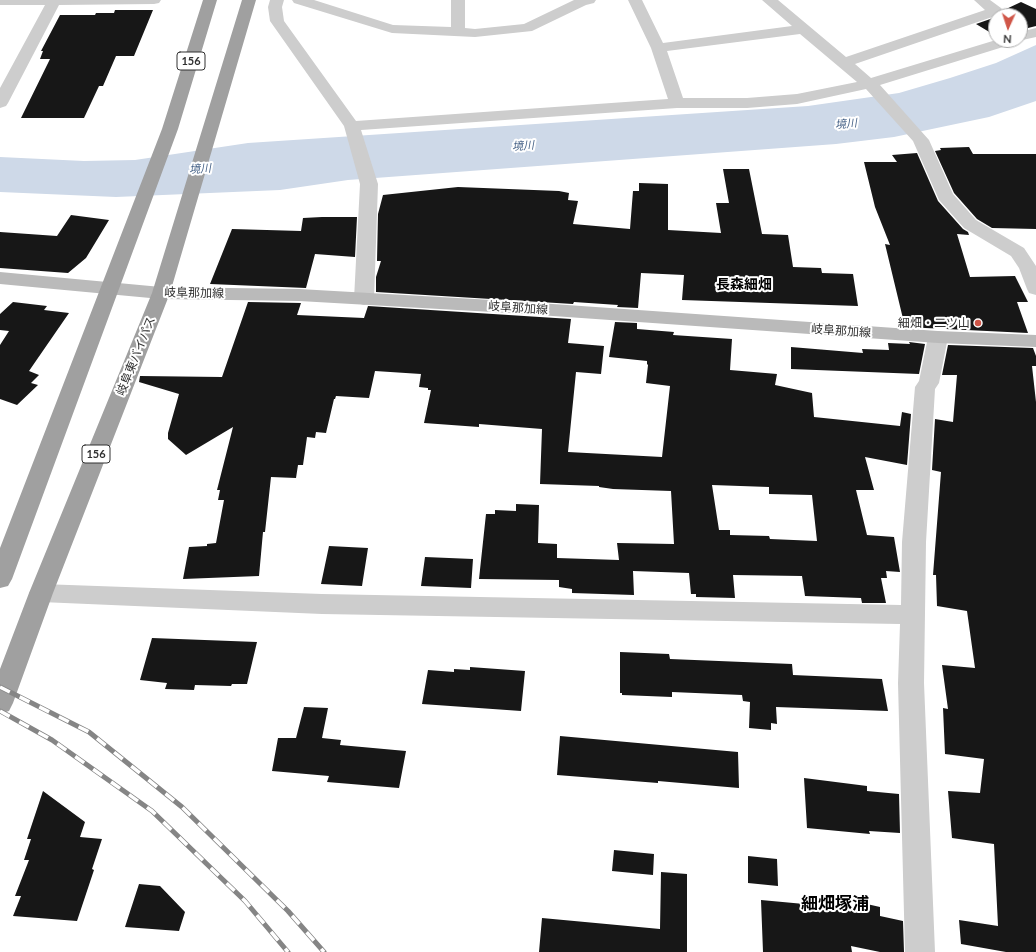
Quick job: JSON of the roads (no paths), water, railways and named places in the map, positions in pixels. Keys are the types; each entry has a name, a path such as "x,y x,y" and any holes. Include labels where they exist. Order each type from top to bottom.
{"highway":[{"name":"156","path":"2,571 172,122 210,0"},
{"name":"岐阜東バイパス","path":"0,703 41,593 161,293 249,0"}],"main road":[{"name":"岐阜那加線","path":"0,278 161,293 299,295 510,307 938,337 1036,341"}],"street":[{"path":"0,103 55,0"},
{"path":"0,1 154,0"},
{"path":"277,0 275,7 277,21 353,128 369,184 364,299"},
{"path":"299,0 392,29 458,33 497,32 527,28 581,2 589,0"},
{"path":"458,0 458,33"},
{"path":"635,0 658,48 677,103"},
{"path":"769,0 872,86 921,140 945,196 970,224 1018,252 1028,268 1036,289"},
{"path":"843,63 996,11 981,0"},
{"path":"658,48 804,29"},
{"path":"353,128 677,103 747,103 797,99 872,86 988,48"},
{"path":"920,952 911,683 914,542 926,387 929,383 938,337"},
{"path":"41,593 322,604 912,615"}],"water":[{"name":"境川","path":"1036,45 1036,101 989,117 894,137 836,144 348,180 280,190 116,197 0,192 0,157 84,161 135,160 248,143 808,106 899,93 996,63"}],"railway":[{"path":"0,687 89,732 182,807 288,911 324,952"},
{"path":"0,711 52,740 152,811 245,901 288,952"}],"place":[{"name":"細畑・二ツ山","path":"978,323"}],"district":[{"name":"長森細畑","path":"744,284"},
{"name":"細畑塚浦","path":"835,904"}]}
